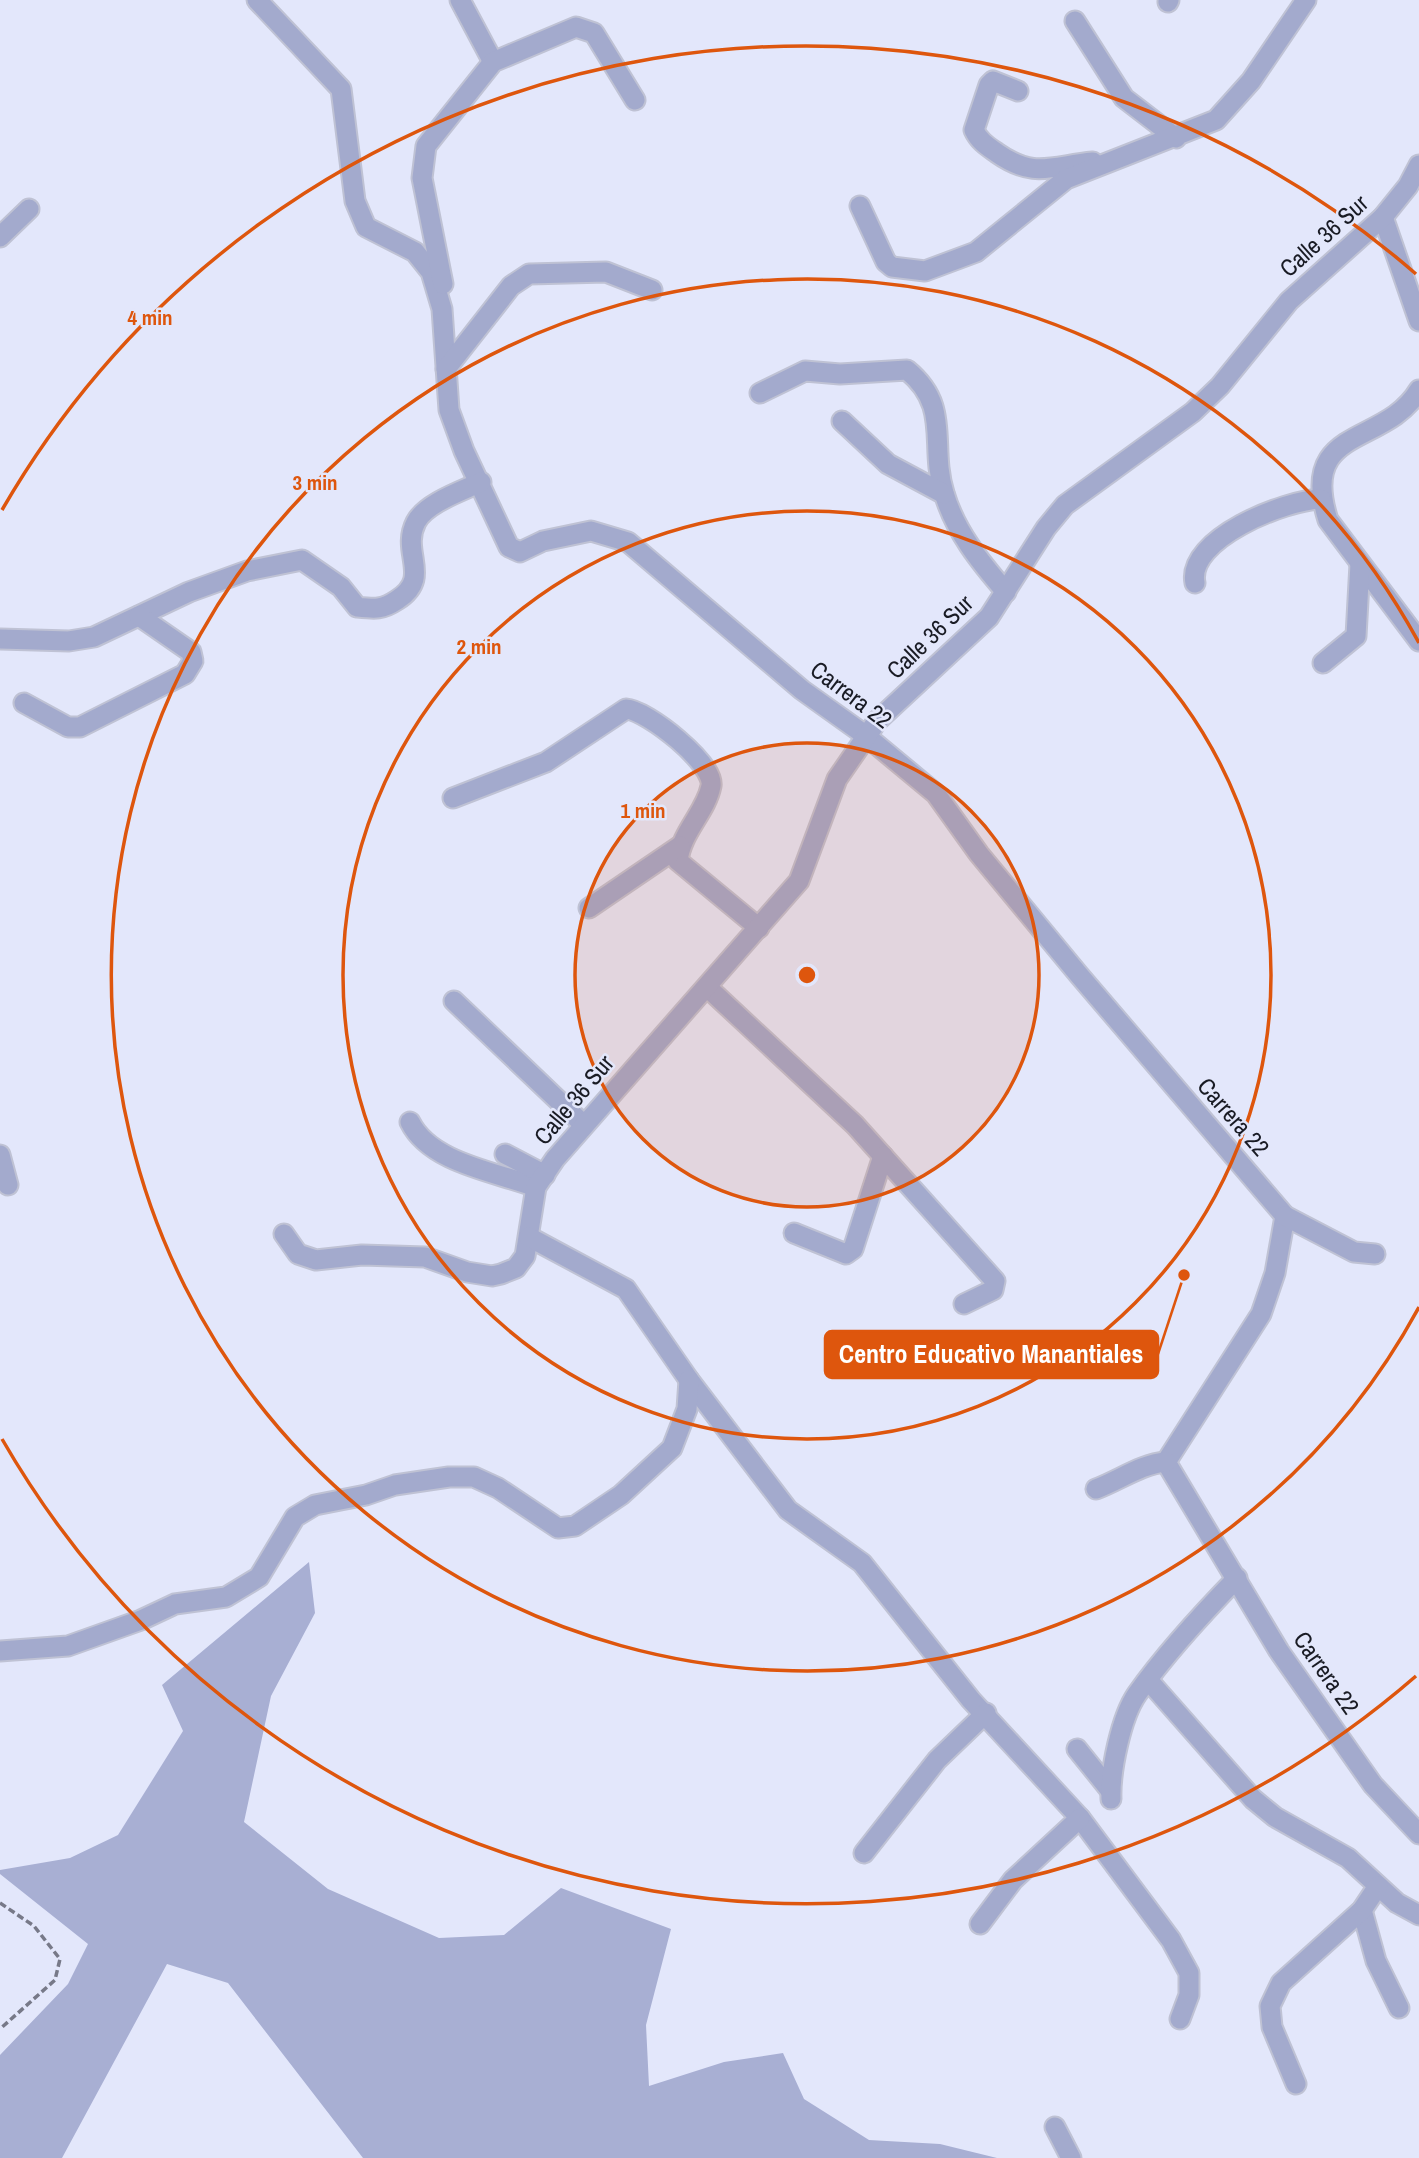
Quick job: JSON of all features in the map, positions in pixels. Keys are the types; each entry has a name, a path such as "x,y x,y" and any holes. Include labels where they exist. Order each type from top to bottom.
{"street":[{"path":"257,0 341,89 355,201 366,227 415,252 431,272 442,309 452,361"},
{"path":"460,0 493,62"},
{"path":"860,206 886,261 892,267 925,271 976,252 1066,180 1216,120 1251,81 1306,0"},
{"path":"1075,21 1124,98 1176,138"},
{"path":"0,639 69,641 94,637 189,592 247,571 302,560 341,587 356,607 381,610 411,592 417,574 411,551 416,522 440,501 481,482 464,451 449,410 452,361 422,178 426,146 493,62 576,27 594,33 635,100"},
{"path":"1018,91 993,81 989,85 974,130 978,139 1016,166 1028,170 1120,159"},
{"name":"Calle 36 Sur","path":"284,1234 298,1254 316,1260 362,1255 425,1256 467,1272 492,1276 516,1268 525,1256 540,1181 584,1125 799,881 837,779 865,736 970,636 1006,592 1046,528 1065,505 1193,412 1220,386 1289,301 1383,217 1408,186 1419,165"},
{"path":"0,237 29,209"},
{"path":"1383,217 1419,321"},
{"path":"452,361 511,285 529,274 606,272 652,290"},
{"path":"761,393 805,371 840,374 907,370 926,385 937,418 937,457 944,494 972,553 1006,592"},
{"path":"1419,390 1411,403 1390,420 1349,439 1333,454 1322,475 1321,499 1328,520 1419,641"},
{"path":"842,421 888,464 944,494"},
{"name":"Carrera 22","path":"481,482 509,547 520,552 542,541 591,531 628,542 802,690 865,736 936,794 1004,884 1285,1216"},
{"path":"1195,583 1193,573 1198,562 1231,529 1274,507 1301,499 1321,499"},
{"path":"1323,663 1356,636 1360,564"},
{"path":"24,703 68,727 80,727 185,674 193,661 191,652 139,616"},
{"path":"453,798 546,762 626,709 636,709 665,727 710,775 711,786 680,846 678,861 759,928"},
{"path":"590,908 680,846"},
{"path":"707,986 855,1125 995,1281 993,1290 964,1304"},
{"path":"454,1001 584,1125"},
{"path":"410,1122 417,1136 449,1156 540,1181"},
{"path":"505,1154 540,1181"},
{"path":"0,1155 8,1185"},
{"path":"794,1233 846,1254 853,1249 883,1156"},
{"path":"1096,1489 1125,1478 1148,1463 1167,1462 1261,1314 1275,1273 1285,1216 1354,1252 1375,1254"},
{"path":"529,1237 626,1289 689,1380 789,1510 862,1563 971,1700 986,1713 1080,1818 1171,1940 1189,1973 1189,1995 1180,2020"},
{"path":"0,1651 68,1646 141,1620 175,1604 226,1597 259,1577 295,1517 315,1505 366,1495 395,1485 449,1477 474,1477 498,1488 558,1528 575,1526 621,1495 673,1447 687,1409 689,1380"},
{"name":"Carrera 22","path":"1167,1462 1279,1651 1373,1785 1419,1834"},
{"path":"1077,1749 1110,1794 1116,1751 1136,1696 1237,1578"},
{"path":"1149,1681 1253,1799 1275,1817 1348,1858 1397,1903 1419,1914"},
{"path":"864,1853 937,1760 986,1713"},
{"path":"980,1924 1013,1880 1080,1818"},
{"path":"1296,2084 1272,2027 1270,2006 1281,1983 1362,1910 1378,1886"},
{"path":"1362,1910 1376,1961 1399,2008"},
{"path":"1055,2127 1071,2158"}],"path":[{"path":"0,1903 34,1926 60,1959 55,1980 0,2029"}],"shaded area":[{"path":"309,1562 315,1613 271,1696 244,1822 328,1889 439,1938 504,1935 561,1888 671,1929 646,2025 649,2086 724,2062 783,2053 804,2099 869,2140 940,2144 997,2158 363,2158 228,1983 167,1964 62,2158 0,2158 0,2055 68,1984 88,1944 0,1874 0,1870 70,1858 118,1835 183,1731 162,1685"}],"place":[{"name":"Centro Educativo Manantiales","path":"1184,1275"}]}
